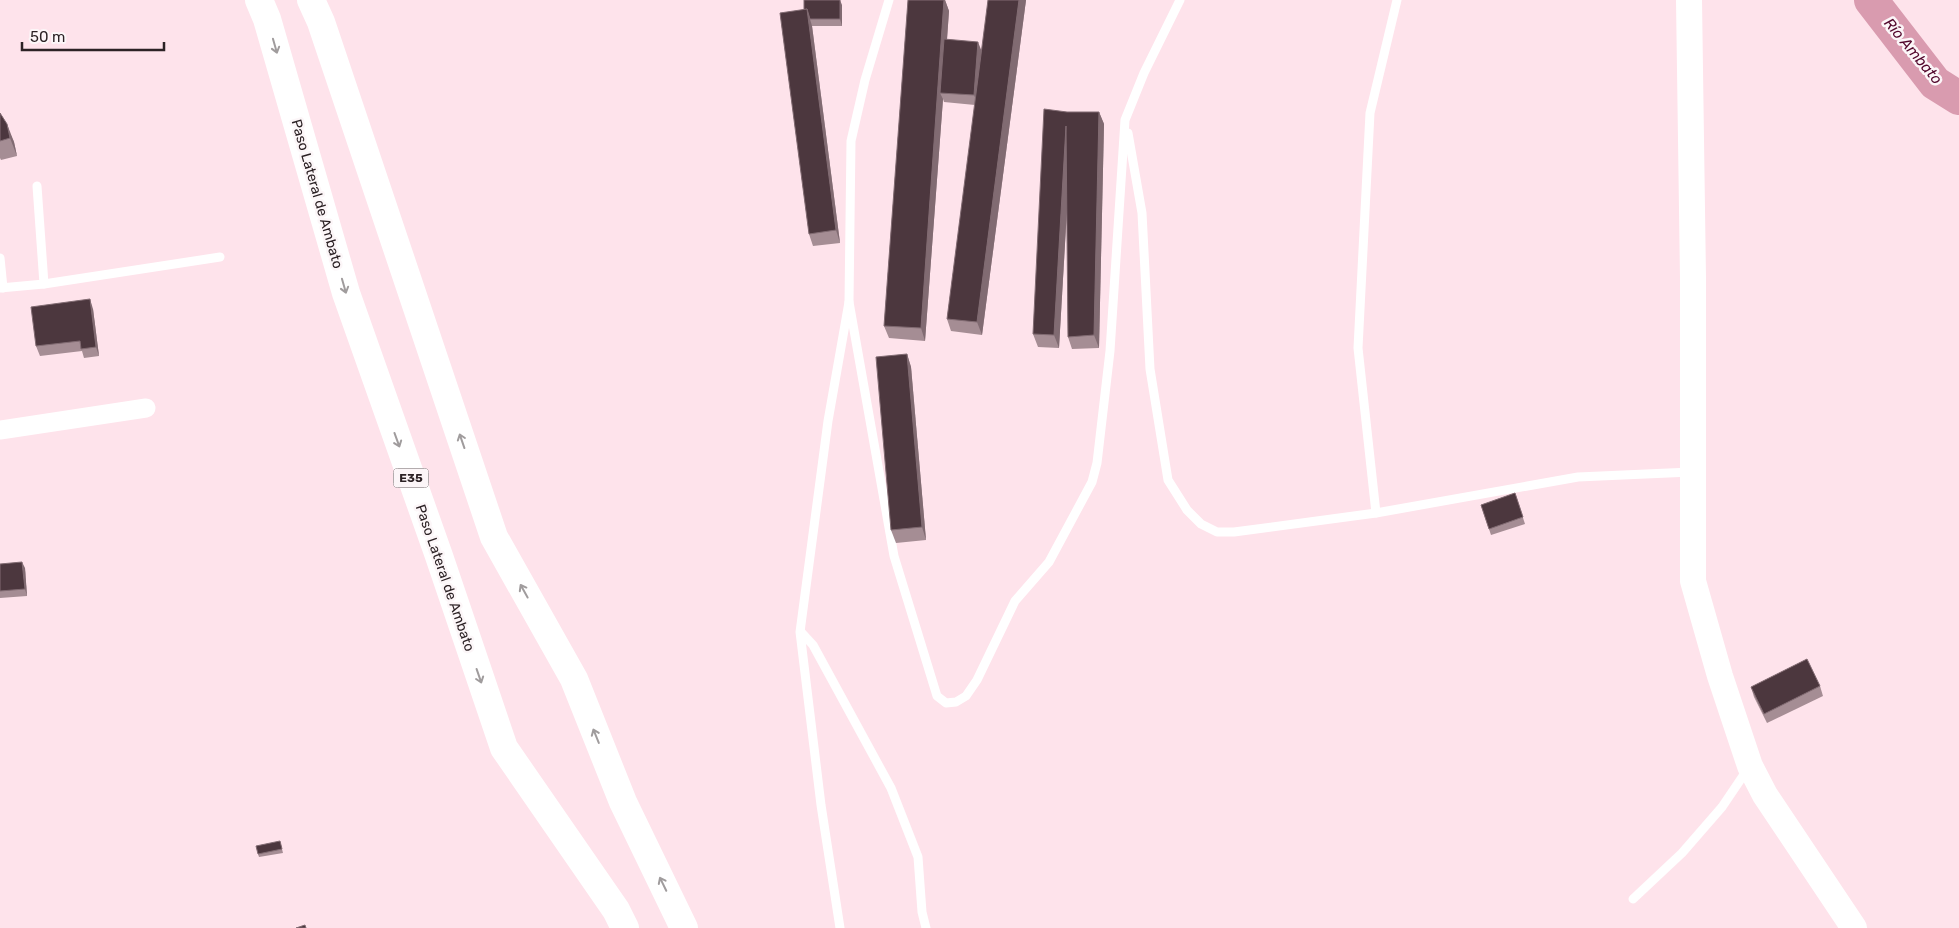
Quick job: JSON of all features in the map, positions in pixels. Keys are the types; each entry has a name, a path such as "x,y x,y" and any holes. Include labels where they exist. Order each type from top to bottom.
{"highway":[{"name":"Paso Lateral de Ambato","path":"259,0 267,19 346,293 439,556 504,748 616,910 625,928"},
{"path":"311,0 321,22 494,537 574,679 623,802 684,928"}],"street":[{"path":"1689,0 1693,278 1693,581 1720,676 1750,766 1765,795 1854,928"},
{"path":"0,430 146,408"}],"lane":[{"path":"840,928 800,632 828,422 849,302 851,141 865,80 890,0"},
{"path":"849,302 894,556 937,696 946,703 956,702 966,696 977,680 1015,601 1049,562 1092,482 1097,463 1110,351 1125,120 1144,73 1180,0"},
{"path":"1376,512 1358,348 1370,112 1397,0"},
{"path":"1125,120 1142,213 1150,369 1168,480 1187,510 1201,524 1217,532 1234,532 1376,512 1578,477 1692,472"},
{"path":"37,186 44,284"},
{"path":"0,258 2,288 44,284 220,256"},
{"path":"800,632 813,645 891,788 918,857 922,912 926,928"},
{"path":"1633,899 1682,853 1722,807 1750,766"}],"building":[{"path":"804,0 840,0 840,19 810,19 807,9 804,10"},
{"path":"908,0 944,0 921,328 884,326"},
{"path":"988,0 1019,0 977,322 947,319"},
{"path":"807,9 836,230 809,234 780,13"},
{"path":"944,39 978,42 974,95 940,93"},
{"path":"1044,109 1067,112 1099,112 1094,335 1068,337 1066,126 1054,335 1033,334"},
{"path":"0,113 7,124 10,138 0,141"},
{"path":"90,299 96,347 81,349 80,341 36,346 31,307"},
{"path":"907,354 922,527 891,530 876,357"},
{"path":"1515,493 1523,517 1489,529 1481,505"},
{"path":"22,562 25,589 0,591 0,564"},
{"path":"1807,659 1820,686 1764,714 1751,687"},
{"path":"280,841 282,849 258,854 256,846"}],"waterway":[{"name":"Río Ambato","path":"1871,0 1935,83 1959,98"}]}
